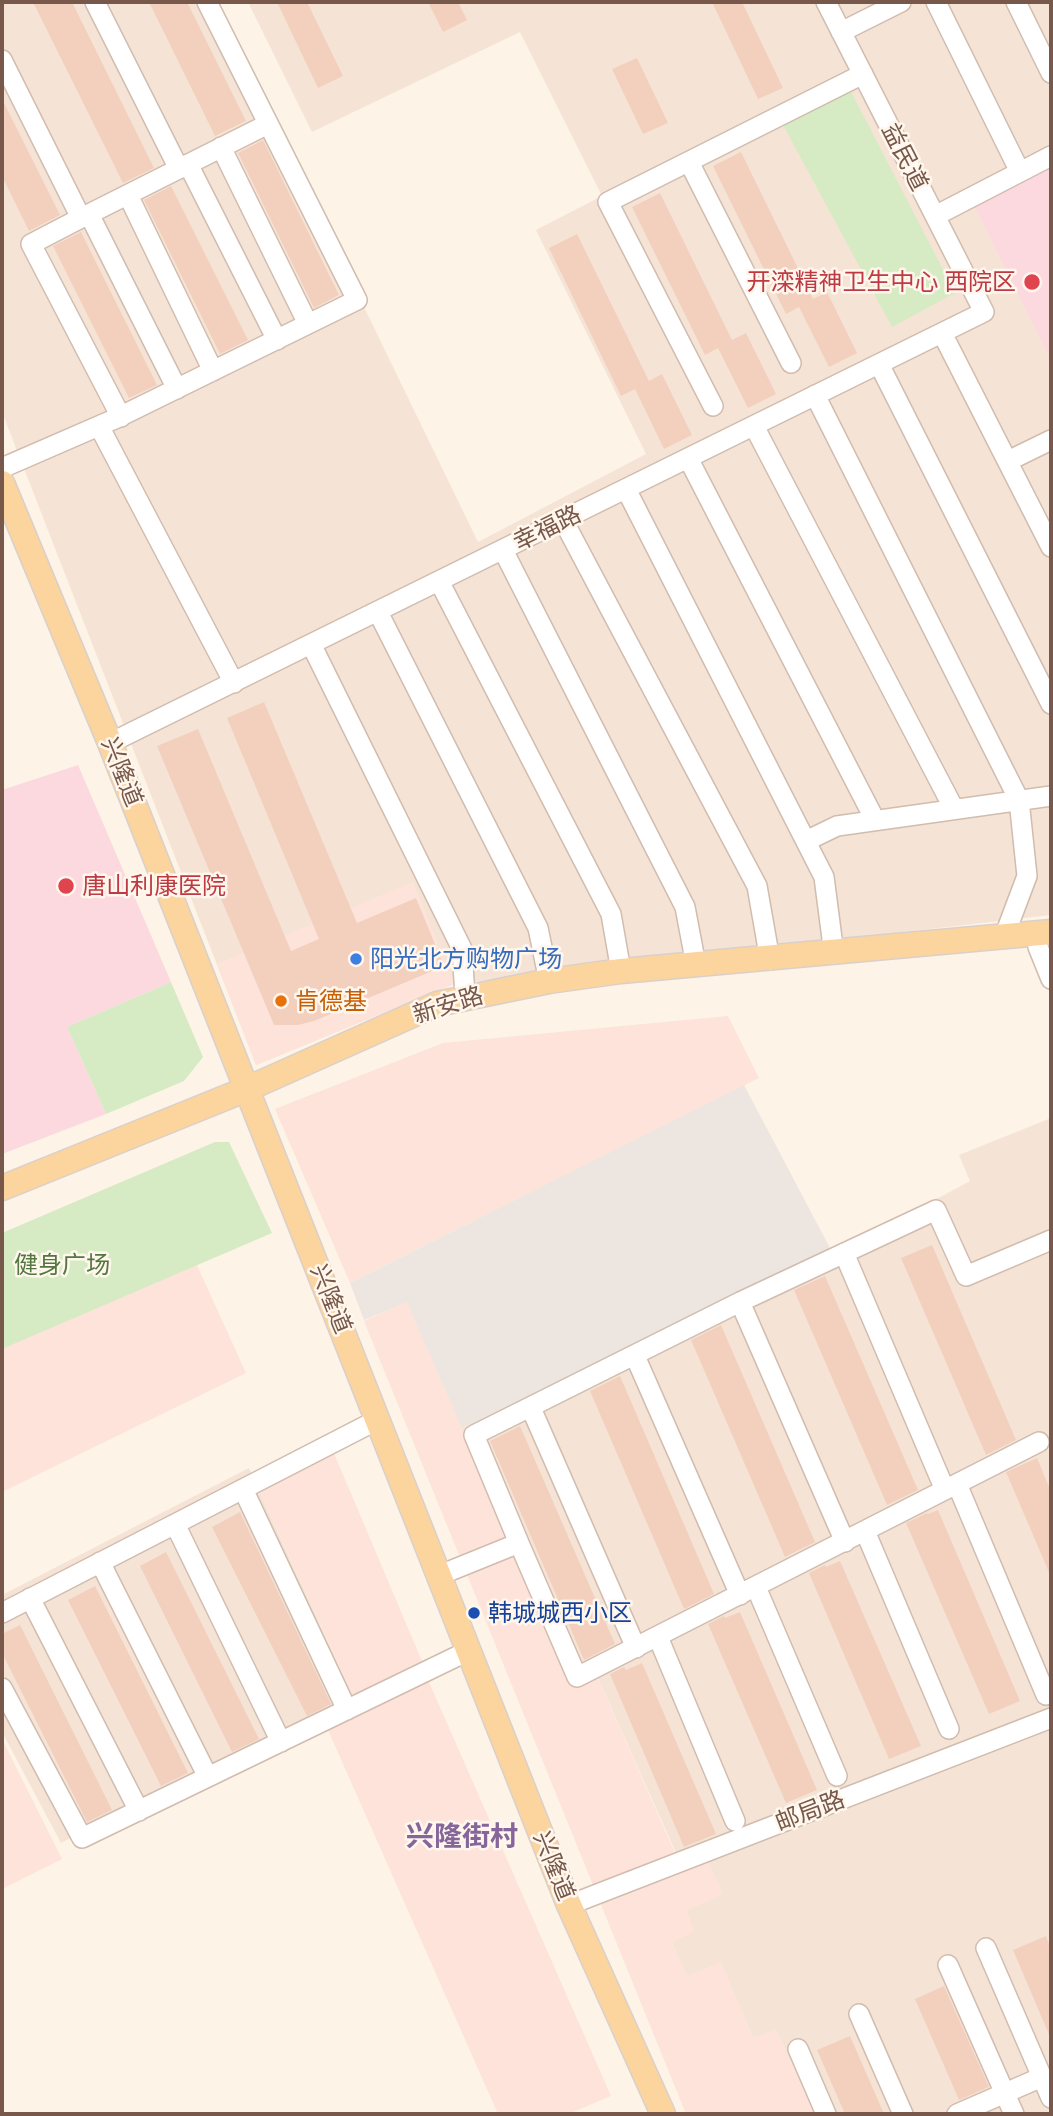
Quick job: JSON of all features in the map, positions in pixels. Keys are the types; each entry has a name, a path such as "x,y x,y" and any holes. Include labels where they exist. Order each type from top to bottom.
{"main road":[{"name":"兴隆道","path":"2,483 110,743 569,1905 663,2114"},
{"name":"新安路","path":"2,1201 249,1094 437,1004 465,996 621,971 770,960 1004,937 1047,941"},
{"name":"新安路","path":"2,1188 432,1021 471,1009 570,993 1047,941"}],"street":[{"path":"95,2 277,340"},
{"path":"2,468 121,417 357,300 207,2"},
{"name":"益民道","path":"826,2 984,312"},
{"path":"841,32 901,2"},
{"path":"936,2 1020,172"},
{"path":"1016,2 1051,73"},
{"path":"2,60 177,389"},
{"path":"713,406 608,202 863,74"},
{"path":"121,417 31,244 268,124"},
{"path":"221,148 308,324"},
{"path":"935,216 1051,156"},
{"path":"689,162 790,363"},
{"path":"128,195 213,371"},
{"name":"幸福路","path":"110,743 984,312"},
{"path":"942,333 1051,547"},
{"path":"879,364 1051,704"},
{"path":"815,395 1020,800 1027,876 1004,937"},
{"path":"99,426 234,683"},
{"path":"754,426 954,809"},
{"path":"1008,461 1051,440"},
{"path":"688,458 874,820"},
{"path":"626,489 824,877 834,954"},
{"path":"563,520 757,886 770,960"},
{"path":"502,550 685,907 696,965"},
{"path":"439,581 611,914 621,971"},
{"path":"378,611 538,928 549,981"},
{"path":"311,645 461,949 465,996"},
{"path":"806,841 837,825 1051,796"},
{"path":"1047,941 1051,979"},
{"path":"1039,1442 577,1677 474,1435 740,1302 936,1210 966,1276 1051,1240"},
{"path":"844,1253 1046,1695"},
{"path":"740,1302 845,1542"},
{"path":"635,1356 838,1776"},
{"path":"531,1408 636,1648"},
{"path":"2,1613 379,1419"},
{"path":"243,1489 347,1710"},
{"path":"175,1524 281,1742"},
{"path":"865,1531 949,1729"},
{"path":"440,1575 519,1543"},
{"path":"100,1562 208,1777"},
{"path":"30,1598 139,1811"},
{"path":"658,1637 735,1821"},
{"path":"2,1688 82,1838 470,1650"},
{"name":"邮局路","path":"569,1905 1051,1718"},
{"path":"986,1948 1051,2098"},
{"path":"948,1965 1014,2114"},
{"path":"859,2014 903,2114"},
{"path":"798,2049 826,2114"},
{"path":"957,2114 1042,2077"}],"shaded area":[{"path":"2,2 216,2 478,542 646,454 536,230 602,196 520,32 312,132 248,2 1051,2 1051,915 454,984 256,1065 2,412"},
{"name":"开滦精神卫生中心 西院区","path":"1051,163 1051,360 973,203"},
{"name":"唐山利康医院","path":"78,765 171,982 67,1027 106,1114 2,1154 2,790"},
{"name":"阳光北方购物广场","path":"413,882 454,984 256,1065 217,964"},
{"path":"728,1016 759,1078 350,1283 275,1109 443,1043"},
{"path":"744,1085 831,1250 462,1428 407,1302 364,1320 350,1283"},
{"path":"1051,1118 1051,2114 814,2114 776,2030 753,2038 721,1963 687,1977 672,1943 686,1910 722,1894 676,1853 594,1669 571,1676 462,1428 944,1195 970,1181 959,1155"},
{"path":"196,1263 246,1373 2,1492 2,1347"},
{"path":"407,1301 571,1676 594,1669 675,1853 700,1843 723,1894 687,1910 694,1931 672,1943 687,1976 721,1962 753,2038 776,2029 814,2114 686,2114 364,1321"},
{"path":"333,1451 424,1666 353,1697 257,1485"},
{"path":"249,1468 353,1697 61,1843 2,1732 2,1595"},
{"path":"428,1680 611,2096 568,2114 498,2114 328,1730"},
{"path":"2,1739 62,1859 2,1889"}],"green space":[{"path":"843,76 955,293 892,327 775,110"},
{"path":"171,982 203,1057 184,1081 106,1114 67,1027"},
{"name":"健身广场","path":"215,1142 229,1142 272,1233 2,1349 2,1233"}],"building":[{"path":"33,2 72,2 154,168 123,183"},
{"path":"149,2 187,2 246,121 215,136"},
{"path":"277,2 307,2 343,76 318,88"},
{"path":"428,2 458,2 467,20 443,32"},
{"path":"712,2 742,2 783,88 758,99"},
{"path":"637,58 668,123 643,134 612,69"},
{"path":"2,99 60,215 29,231 2,176"},
{"path":"263,140 339,295 314,308 238,153"},
{"path":"741,152 813,299 827,292 857,353 829,367 799,307 786,314 713,166"},
{"path":"171,186 248,340 220,354 144,200"},
{"path":"660,193 732,340 746,333 776,394 748,408 718,348 705,355 632,207"},
{"path":"81,232 157,385 129,398 53,246"},
{"path":"577,234 649,381 662,374 692,435 664,449 635,389 621,396 549,248"},
{"path":"264,702 357,923 416,898 444,966 314,1021 298,1025 274,1025 157,746 198,729 291,951 319,939 227,718"},
{"path":"932,1245 1016,1440 986,1455 901,1258"},
{"path":"825,1276 918,1490 887,1505 794,1290"},
{"path":"721,1325 815,1542 785,1557 691,1340"},
{"path":"620,1376 714,1594 684,1609 590,1391"},
{"path":"520,1426 615,1644 584,1660 490,1441"},
{"path":"1037,1458 1051,1492 1051,1577 1006,1472"},
{"path":"938,1510 1020,1701 989,1714 906,1523"},
{"path":"240,1512 331,1704 307,1716 212,1527"},
{"path":"166,1552 259,1739 232,1752 140,1566"},
{"path":"840,1561 921,1746 889,1759 809,1573"},
{"path":"95,1586 188,1773 161,1786 68,1600"},
{"path":"740,1612 817,1790 786,1803 708,1624"},
{"path":"20,1625 112,1810 87,1822 2,1653 2,1634"},
{"path":"642,1663 716,1834 684,1847 610,1674"},
{"path":"1046,1936 1051,1949 1051,2039 1013,1950"},
{"path":"944,1986 989,2087 959,2100 915,1999"},
{"path":"850,2036 884,2114 845,2114 817,2050"}],"place":[{"name":"开滦精神卫生中心 西院区","path":"1032,282"},
{"name":"唐山利康医院","path":"66,886"},
{"name":"阳光北方购物广场","path":"356,959"},
{"name":"肯德基","path":"281,1001"},
{"name":"韩城城西小区","path":"474,1613"}],"district":[{"name":"兴隆街村","path":"462,1837"}]}
